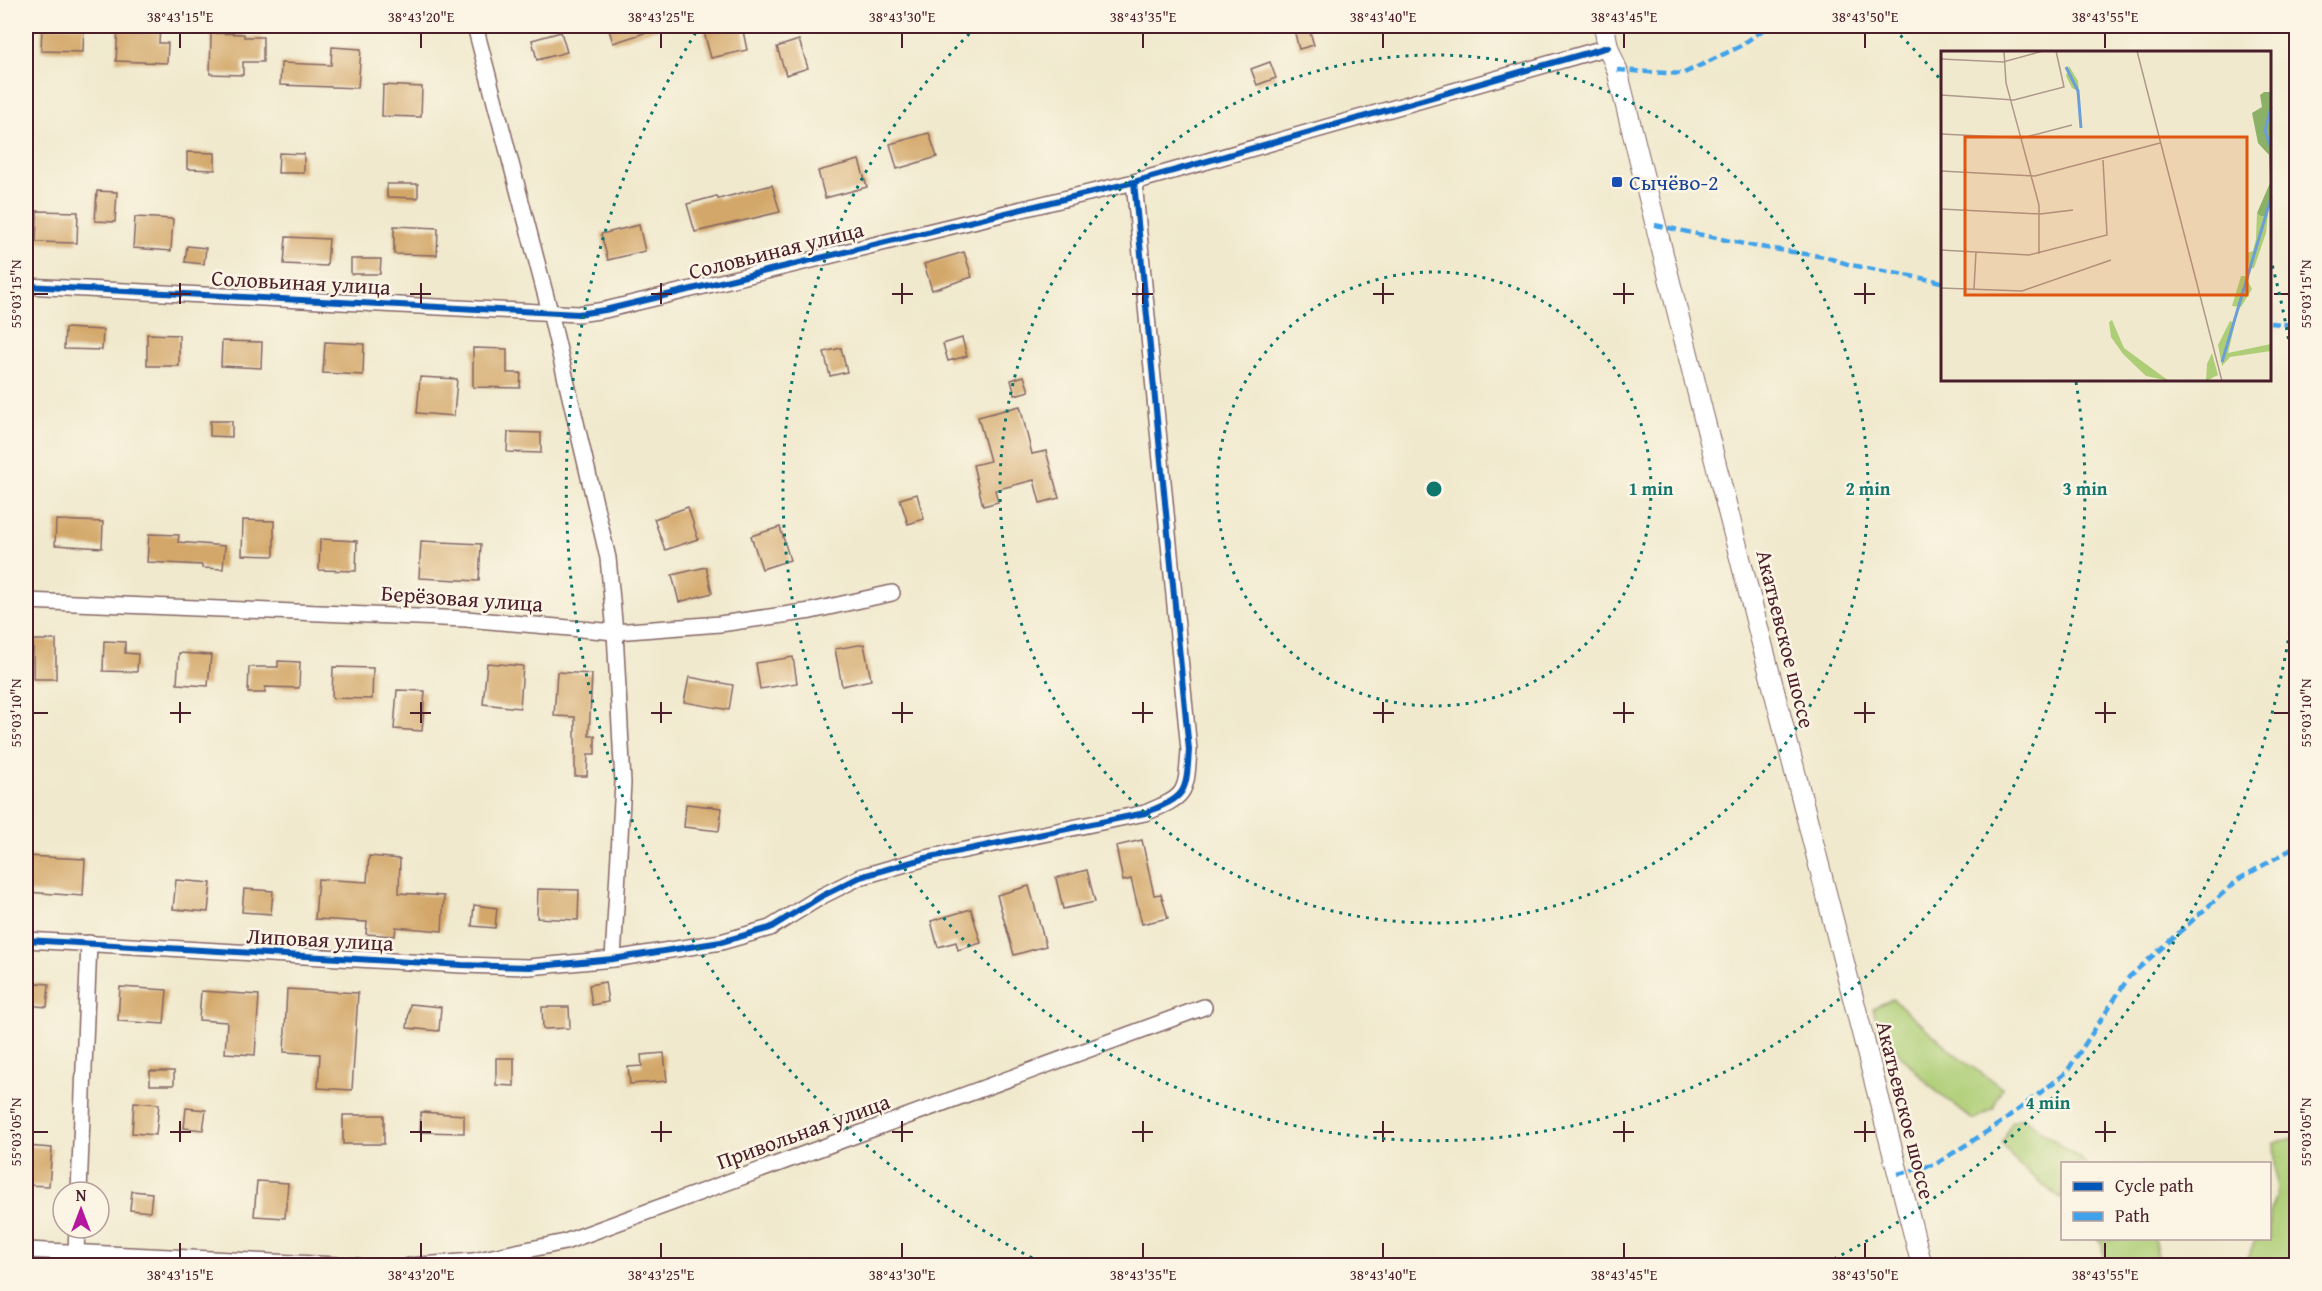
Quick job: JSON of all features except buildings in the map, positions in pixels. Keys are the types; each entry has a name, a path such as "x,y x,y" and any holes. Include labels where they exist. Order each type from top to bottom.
{"street":[{"path":"475,26 550,312 608,558 615,632 622,783 613,959"},
{"name":"Акатьевское шоссе","path":"1604,26 1922,1266"},
{"name":"Соловьиная улица","path":"26,286 578,314 605,310 1134,182 1608,47"},
{"name":"Липовая улица","path":"26,940 462,965 529,967 613,959 721,942 770,928 822,896 860,877 926,858 1145,813 1173,801 1187,786 1189,750 1134,182"},
{"name":"Берёзовая улица","path":"26,601 466,619 615,632 720,624 811,611 892,593"},
{"path":"79,1180 89,944"},
{"name":"Привольная улица","path":"410,1266 473,1261 565,1242 1204,1006"},
{"path":"76,1240 76,1252"},
{"path":"26,1250 358,1266"}],"green space":[{"path":"1893,999 1963,1061 2002,1087 1993,1109 1973,1120 1931,1087 1879,1032 1873,1008"},
{"path":"2022,1117 2085,1162 2061,1162 2061,1198 2019,1166 2002,1144 2011,1122"},
{"path":"2296,1138 2296,1265 2244,1265 2256,1240 2271,1240 2271,1208 2277,1194 2274,1142"},
{"path":"2098,1240 2154,1240 2160,1265 2105,1265 2102,1244"}],"marked path":[{"path":"1617,70 1682,74 1739,47 1768,26"},
{"path":"1655,225 1941,282"},
{"path":"2271,323 2296,325"},
{"path":"1898,1174 1936,1164 2005,1120 2066,1073 2129,977 2239,879 2290,850 2296,837"}],"cycle path":[{"path":"26,286 578,314 605,310 1134,182 1608,47"},
{"path":"26,940 462,965 529,967 613,959 721,942 770,928 822,896 860,877 926,858 1145,813 1177,797 1185,785 1189,750 1134,182"}],"place":[{"name":"Сычёво-2","path":"1617,182"}]}
